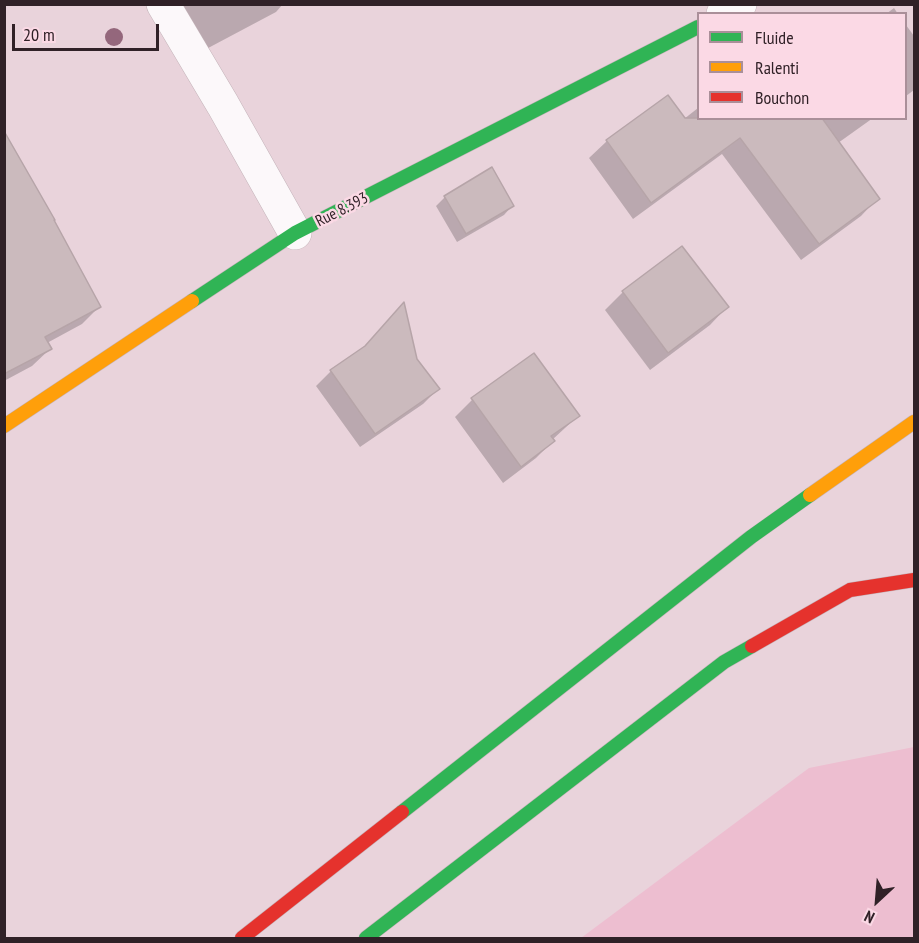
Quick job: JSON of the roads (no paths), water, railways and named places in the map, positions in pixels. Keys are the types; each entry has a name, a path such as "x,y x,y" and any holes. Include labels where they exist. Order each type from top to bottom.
{"main road":[{"name":"Rue 8.393","path":"4,426 295,233 697,28"},
{"path":"242,939 752,537 915,422"},
{"path":"366,939 724,662 850,590 915,580"}],"street":[{"path":"163,4 295,233"},
{"path":"726,12 740,4"}]}
